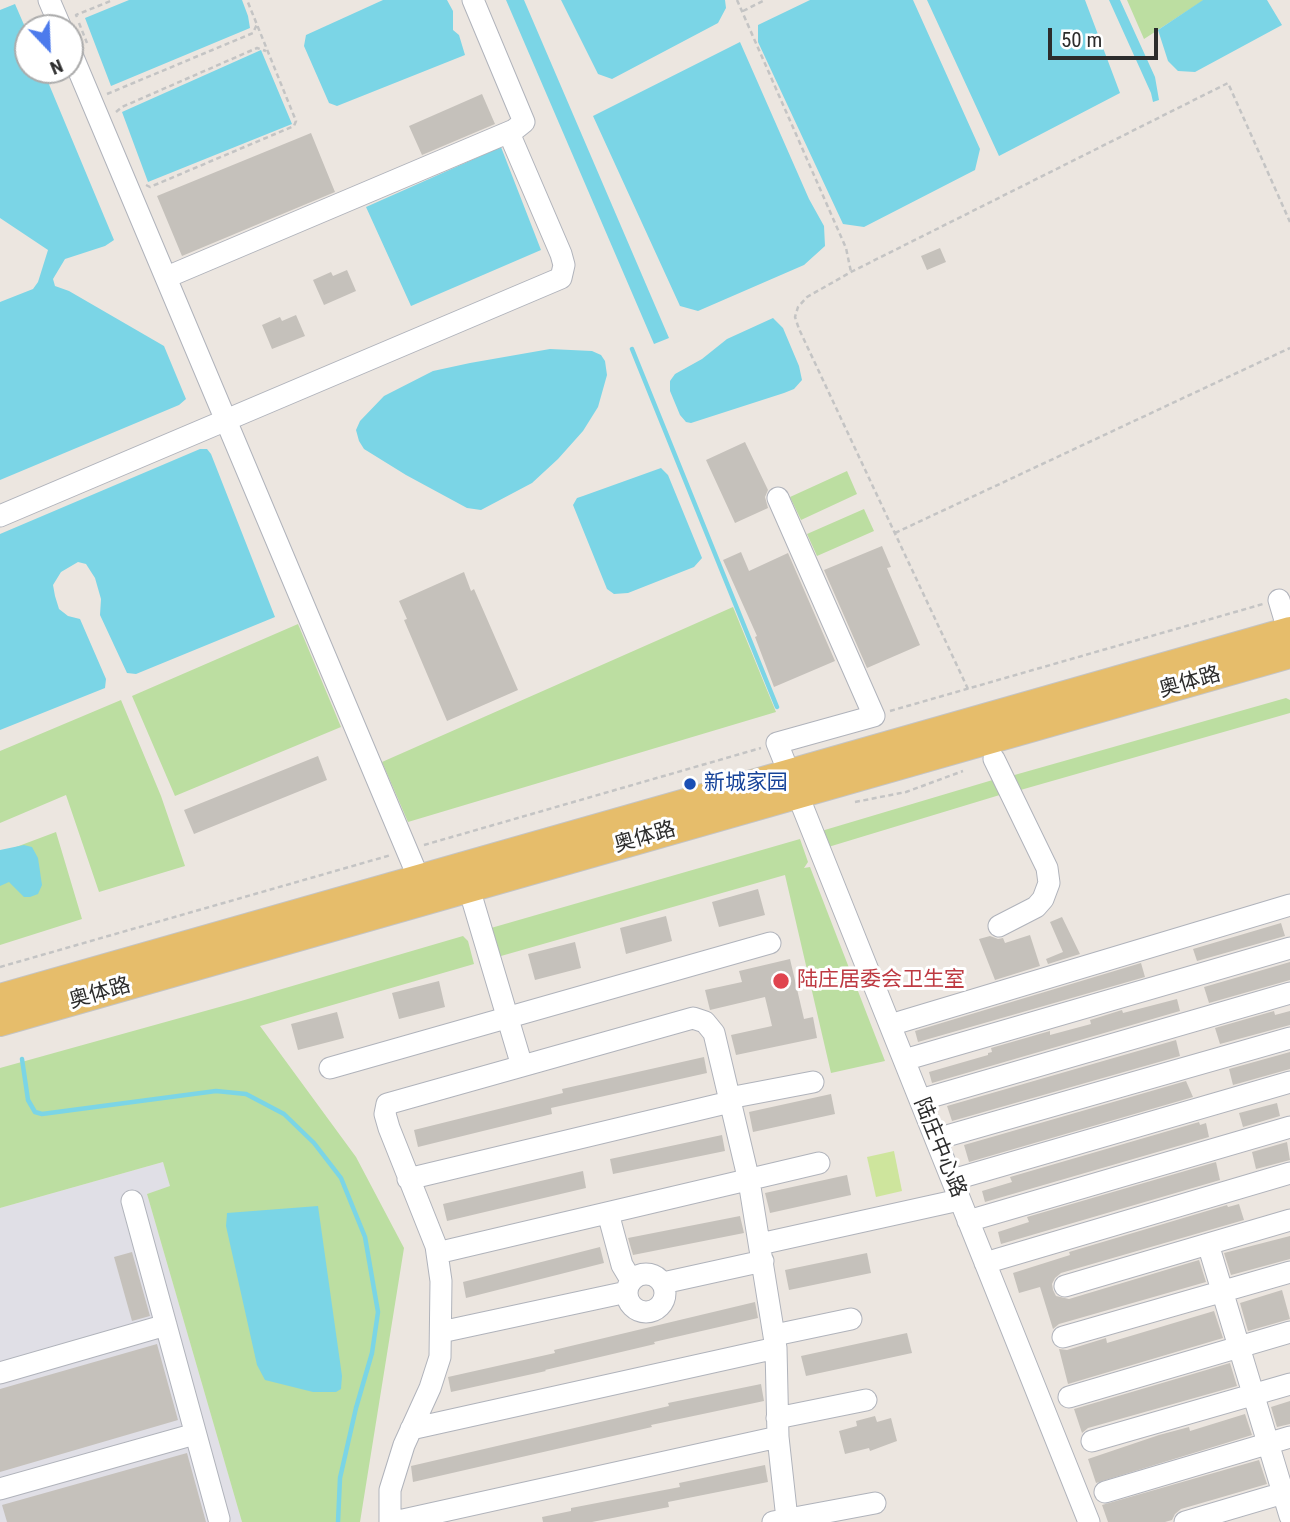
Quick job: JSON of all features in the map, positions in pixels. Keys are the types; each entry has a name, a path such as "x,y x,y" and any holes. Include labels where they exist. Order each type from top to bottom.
{"main road":[{"name":"奥体路","path":"0,1023 466,877 795,784 1289,638"},
{"name":"奥体路","path":"0,997 419,878 466,877"}],"street":[{"path":"167,277 509,133 524,121 472,0"},
{"path":"84,59 167,277 419,878"},
{"path":"0,516 561,278 564,265 561,254 509,133"},
{"path":"778,498 874,716"},
{"path":"1279,600 1289,638"},
{"name":"陆庄中心路","path":"874,716 778,743 1089,1522"},
{"path":"994,759 1043,859 1049,883 1049,889 1036,907 999,926"},
{"path":"466,877 522,1066"},
{"path":"890,1026 1290,905"},
{"path":"331,1068 770,943"},
{"path":"904,1060 1290,948"},
{"path":"920,1100 1290,993"},
{"path":"866,1400 778,1427 392,1522 390,1490 440,1357 441,1281 429,1225 408,1179 385,1114 387,1104 692,1018 705,1022 714,1032 749,1181 762,1252 775,1342 778,1427 780,1520 874,1503"},
{"path":"936,1139 1290,1038"},
{"path":"408,1179 813,1082"},
{"path":"663,1283 1290,1082"},
{"path":"968,1221 1290,1127"},
{"path":"437,1253 819,1163"},
{"path":"985,1263 1290,1173"},
{"path":"132,1201 219,1519"},
{"path":"441,1332 629,1286 636,1276 648,1273 663,1283 665,1296 659,1307 648,1312 631,1304 629,1286 608,1213"},
{"path":"1065,1286 1290,1220"},
{"path":"1208,1244 1268,1444 1286,1492 1290,1516 1275,1522"},
{"path":"1063,1337 1290,1272"},
{"path":"411,1429 775,1342 851,1319"},
{"path":"0,1373 166,1325"},
{"path":"1069,1396 1290,1332"},
{"path":"1092,1441 1290,1384"},
{"path":"0,1489 195,1434"},
{"path":"1105,1492 1290,1437"},
{"path":"1185,1522 1286,1492"}],"path":[{"path":"78,14 113,0"},
{"path":"144,181 146,186 150,187 294,126 296,121 247,0"},
{"path":"737,0 846,248 851,272"},
{"path":"742,12 765,0"},
{"path":"257,23 253,33 100,97 116,114 122,107 257,48 269,53"},
{"path":"968,689 795,317 798,307 807,297 851,272 1228,83 1290,222"},
{"path":"895,533 1290,348"},
{"path":"874,716 1279,600"}],"shaded area":[{"path":"163,1162 171,1187 147,1194 242,1522 0,1522 0,1208"}],"green space":[{"path":"1127,0 1204,0 1144,39"},
{"path":"847,471 857,494 801,520 790,497"},
{"path":"864,509 874,531 817,556 807,534"},
{"path":"733,607 776,712 408,822 382,762"},
{"path":"298,624 341,727 175,796 132,696"},
{"path":"1286,698 1290,700 1290,713 1017,791 1011,776"},
{"path":"121,700 161,796 185,866 99,892 66,795 0,823 0,751"},
{"path":"996,779 1003,794 825,848 818,832"},
{"path":"56,832 82,919 0,945 0,853"},
{"path":"800,839 808,862 804,868 810,867 885,1061 831,1073 785,875 494,958 491,928"},
{"path":"463,936 468,941 474,964 260,1026 356,1157 404,1248 360,1522 242,1522 147,1194 170,1186 163,1162 0,1208 0,1068"},
{"path":"894,1151 902,1191 876,1197 867,1157"}],"water":[{"path":"129,0 242,0 250,28 111,86 85,18"},
{"path":"383,0 447,0 453,11 453,30 459,35 465,55 337,106 329,103 304,46 306,35"},
{"path":"506,0 524,0 669,338 654,344"},
{"path":"561,0 725,0 726,8 718,23 612,79 598,74"},
{"path":"810,0 913,0 980,149 975,170 864,227 843,224 758,42 758,25"},
{"path":"927,0 1085,0 1120,93 999,156"},
{"path":"1109,0 1120,0 1155,77 1159,100 1153,102"},
{"path":"1203,0 1267,0 1282,25 1195,72 1178,71 1168,61 1158,30"},
{"path":"15,4 19,14 14,14 14,84 49,84 114,240 105,246 65,259 53,279 55,286 69,291 164,346 186,399 179,405 0,480 0,302 33,289 38,282 48,250 0,218 0,10"},
{"path":"740,42 809,199 824,226 825,246 804,265 698,311 680,306 593,116"},
{"path":"261,50 292,124 148,182 122,112"},
{"path":"501,147 541,250 411,306 366,207"},
{"path":"773,318 783,328 802,380 794,389 784,393 691,423 686,422 680,415 670,391 670,381 675,374 702,359 727,339"},
{"path":"550,349 592,351 601,355 605,361 607,375 598,407 583,431 532,483 481,510 467,508 406,475 364,449 359,441 356,430 360,421 384,396 433,371"},
{"path":"200,449 207,449 211,454 275,617 136,674 127,673 100,615 101,599 95,578 86,564 78,562 61,572 53,585 55,596 59,609 68,616 80,619 106,679 105,688 0,730 0,534"},
{"path":"661,468 668,475 702,558 694,567 628,593 614,594 607,589 573,505 577,498"},
{"path":"24,845 32,847 38,858 42,885 38,894 30,897 24,897 9,882 0,886 0,850"},
{"path":"318,1206 342,1376 341,1389 336,1392 313,1392 265,1380 257,1365 226,1226 227,1213"}],"building":[{"path":"482,94 495,124 422,155 409,126"},
{"path":"311,133 335,192 182,256 157,196"},
{"path":"940,248 946,262 927,270 921,256"},
{"path":"347,270 356,291 324,305 313,280 331,272 333,276"},
{"path":"296,315 305,336 272,349 262,325 280,317 282,321"},
{"path":"745,442 768,490 765,497 768,508 735,523 706,460"},
{"path":"882,546 891,567 887,568 920,645 867,668 824,570"},
{"path":"741,552 749,571 788,553 835,661 774,687 755,637 757,636 723,560"},
{"path":"464,572 518,690 447,721 404,620 407,619 399,601"},
{"path":"318,756 327,780 194,834 184,810"},
{"path":"758,889 765,915 719,927 712,902"},
{"path":"666,916 672,941 626,954 620,928"},
{"path":"1062,917 1080,954 1048,964 1046,959 1063,952 1050,922"},
{"path":"1281,923 1285,936 1197,961 1193,949"},
{"path":"1030,935 1040,966 995,980 979,939 990,936 1003,938 1005,943"},
{"path":"575,942 581,968 535,980 528,954"},
{"path":"790,959 804,1019 813,1017 817,1038 736,1055 731,1035 772,1026 765,997 710,1010 705,990 742,982 739,971"},
{"path":"1290,962 1290,980 1209,1003 1204,987"},
{"path":"1141,963 1145,977 918,1042 915,1031"},
{"path":"439,981 445,1007 399,1019 392,993"},
{"path":"1177,999 1180,1011 932,1083 929,1072 988,1055 992,1052 991,1048 1050,1031 1050,1035 1091,1024 1090,1020 1122,1010 1123,1013"},
{"path":"1274,1011 1275,1015 1290,1011 1290,1025 1220,1044 1215,1028"},
{"path":"337,1012 344,1038 298,1050 291,1024"},
{"path":"1176,1040 1180,1056 952,1121 947,1106"},
{"path":"1290,1052 1290,1069 1233,1085 1229,1069"},
{"path":"704,1057 707,1073 551,1108 552,1114 418,1147 414,1130 563,1093 562,1089"},
{"path":"1186,1081 1193,1097 969,1162 964,1145"},
{"path":"831,1094 835,1114 753,1132 749,1112"},
{"path":"1277,1103 1280,1116 1243,1127 1239,1113"},
{"path":"1199,1122 1200,1125 1206,1123 1209,1137 985,1202 982,1191 1012,1182 1010,1177"},
{"path":"722,1135 725,1151 613,1174 610,1159"},
{"path":"1287,1142 1290,1160 1256,1169 1252,1152"},
{"path":"1216,1162 1220,1180 1001,1244 998,1232 1029,1222 1027,1217"},
{"path":"583,1171 586,1188 447,1221 443,1204"},
{"path":"847,1175 851,1195 770,1213 765,1193"},
{"path":"1239,1204 1244,1220 1061,1273 1052,1284 1056,1296 1069,1299 1199,1260 1206,1282 1059,1324 1053,1329 1040,1287 1019,1293 1013,1273 1070,1255 1069,1252 1227,1205"},
{"path":"740,1216 744,1233 633,1255 628,1238"},
{"path":"1290,1236 1290,1259 1231,1275 1224,1253"},
{"path":"600,1247 604,1263 466,1298 463,1282"},
{"path":"132,1252 150,1316 132,1321 114,1257"},
{"path":"867,1253 871,1273 789,1290 785,1270"},
{"path":"1282,1290 1290,1319 1248,1331 1240,1303"},
{"path":"755,1302 758,1318 451,1392 448,1377"},
{"path":"1214,1311 1223,1338 1068,1384 1059,1349 1067,1350 1106,1338 1107,1343"},
{"path":"907,1333 912,1353 806,1376 801,1356"},
{"path":"157,1344 178,1420 0,1472 0,1389"},
{"path":"1230,1363 1237,1386 1088,1428 1082,1433 1074,1409"},
{"path":"761,1384 764,1401 413,1482 411,1466 669,1406 668,1403"},
{"path":"1290,1401 1290,1424 1277,1427 1271,1407"},
{"path":"1245,1414 1252,1435 1096,1483 1088,1459 1159,1435 1189,1427 1190,1431"},
{"path":"875,1416 877,1422 891,1418 897,1441 870,1451 869,1448 845,1454 839,1431 857,1426 856,1421"},
{"path":"187,1453 206,1522 7,1522 2,1505"},
{"path":"1259,1460 1267,1484 1181,1509 1172,1520 1108,1522 1102,1505"},
{"path":"765,1465 768,1482 668,1502 669,1507 592,1522 543,1522 542,1517 571,1511 571,1508 680,1487 679,1483"}],"waterway":[{"path":"632,349 777,707"},
{"path":"22,1059 28,1100 35,1112 42,1114 216,1091 246,1094 284,1114 314,1143 341,1178 365,1237 378,1312 372,1353 340,1478 338,1522"}],"place":[{"name":"新城家园","path":"690,784"},
{"name":"陆庄居委会卫生室","path":"781,981"}]}
